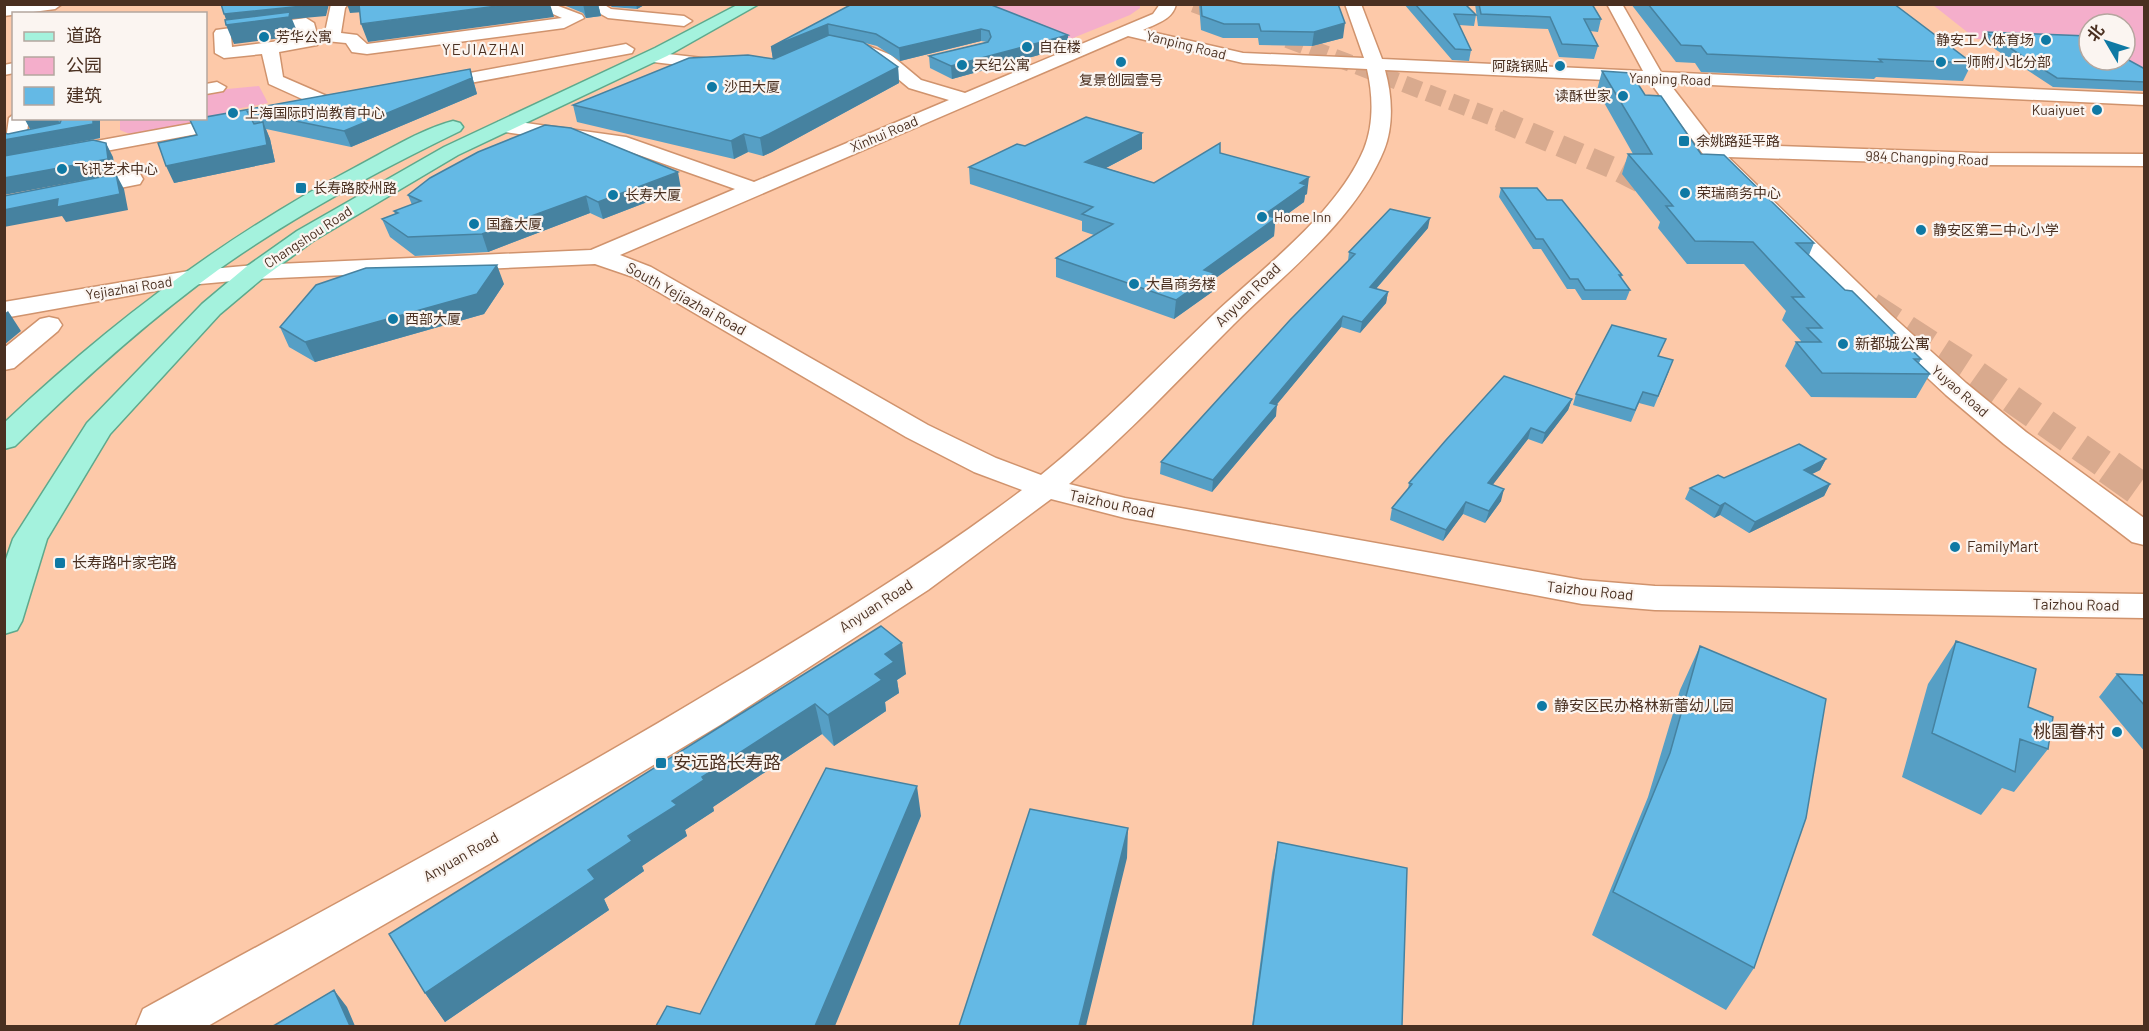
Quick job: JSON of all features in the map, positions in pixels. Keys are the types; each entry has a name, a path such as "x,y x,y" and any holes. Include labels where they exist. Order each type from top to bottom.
{"main road":[{"name":"Changshou Road","path":"4,621 30,539 98,429 211,309 255,272 305,236 507,114 626,49 716,4"},
{"name":"Changshou Road","path":"507,114 651,57 752,4"},
{"name":"Changshou Road","path":"4,440 109,340 189,279 258,231 327,190 466,121"}],"street":[{"path":"4,11 55,4"},
{"path":"342,4 338,5 332,37 351,39 358,48 367,49 564,23 576,18 537,4"},
{"path":"590,4 608,13 684,21"},
{"path":"627,15 663,4"},
{"name":"Xinhui Road","path":"594,257 1159,17 1167,10 1168,4"},
{"name":"Anyuan Road","path":"162,1026 647,751 876,607 969,545 1045,488 1091,448 1347,195 1374,149 1382,104 1376,66 1353,4"},
{"name":"Yuyao Road","path":"1614,4 1656,78 1710,150 1882,321 1956,389 2015,438 2145,534"},
{"path":"306,23 311,41 270,48 224,53 214,39 222,33 306,23"},
{"name":"Yanping Road","path":"1127,31 1243,58 1376,66 2145,99"},
{"path":"840,45 871,52 915,84 967,99"},
{"path":"270,48 274,80 329,104"},
{"path":"409,89 626,49"},
{"path":"651,57 729,66 740,65"},
{"path":"897,69 918,64"},
{"path":"294,110 351,100"},
{"path":"507,114 626,143 754,189"},
{"path":"4,164 260,117"},
{"path":"19,120 16,140 69,131"},
{"path":"111,123 112,144"},
{"name":"984 Changping Road","path":"1710,150 1979,159 2145,160"},
{"path":"4,204 132,179"},
{"name":"South Yejiazhai Road","path":"255,272 594,257 622,263 642,272 917,431 985,465 1045,488"},
{"name":"Yejiazhai Road","path":"4,310 189,279 255,272"},
{"path":"4,362 49,325"},
{"name":"Taizhou Road","path":"1045,488 1125,508 1582,592 1655,598 2145,606"}],"green space":[{"path":"1007,4 1140,5 1140,8 1130,15 1063,42 981,10"},
{"name":"静安工人体育场","path":"1933,5 2144,5 2144,76 2137,70 2137,12 2077,12 2077,43 1976,39"},
{"path":"259,86 268,103 231,110 233,118 141,134 120,130 120,120 207,120 207,91"}],"building":[{"path":"221,4 322,4 224,14"},
{"path":"359,4 512,4 361,24"},
{"path":"852,4 989,4 1068,35 951,66 929,56 988,42 991,37 989,31 981,29 899,48 876,34 828,24 771,47"},
{"path":"1201,4 1338,4 1345,23 1314,32 1261,31 1259,24 1224,24 1202,16"},
{"path":"1415,4 1465,4 1476,15 1454,14 1471,50 1455,49"},
{"path":"1479,4 1592,4 1601,19 1584,19 1598,46 1562,44 1550,17 1481,14"},
{"path":"1648,4 1894,4 1972,63 1879,59 1882,62 1707,54 1701,46 1681,45"},
{"path":"290,12 289,17 226,25 225,20"},
{"path":"1985,32 2077,36 2077,72 2137,72 2137,65 2145,69 2145,82 2057,78"},
{"path":"829,35 863,42 898,67 760,138 744,134 731,141 573,105 689,58 748,55 774,59"},
{"path":"470,69 472,78 344,131 247,111 254,124 263,122 267,145 166,166 158,143 197,135 190,120 207,120 207,117"},
{"path":"1602,71 1631,73 1645,95 1661,96 1701,154 1724,155 1814,243 1796,243 1845,290 1852,291 1921,359 1914,359 1930,374 1822,373 1796,342 1821,342 1807,328 1822,328 1792,297 1804,297 1753,242 1695,241 1666,206 1673,206 1628,154 1652,154"},
{"path":"1086,117 1142,133 1085,162 1154,183 1220,143 1220,153 1309,177 1300,183 1306,185 1264,215 1276,218 1204,270 1214,273 1176,300 1056,258 1113,224 1082,214 1093,207 969,167 1017,144 1025,146"},
{"path":"61,120 93,120 93,124 4,140 4,133 60,123"},
{"path":"545,125 571,128 678,172 598,202 586,196 482,234 408,237 382,219 398,213 394,211 421,201 408,195 430,178 478,152"},
{"path":"93,140 106,143 108,159 4,178 4,156"},
{"path":"116,174 120,194 57,207 58,199 4,210 4,196"},
{"path":"1501,188 1537,188 1547,200 1562,200 1622,275 1619,275 1630,290 1585,290 1578,279 1570,279 1543,239 1536,239"},
{"path":"1390,209 1430,218 1370,287 1388,292 1362,322 1343,316 1270,403 1277,405 1213,480 1161,462 1290,320 1355,254 1349,252"},
{"path":"497,265 477,294 305,342 280,327 316,285 366,268"},
{"path":"1612,325 1666,339 1658,356 1673,360 1658,396 1643,392 1635,410 1576,394"},
{"path":"1504,376 1572,399 1545,433 1531,428 1488,483 1504,489 1489,511 1466,502 1446,530 1392,508 1412,484 1409,483"},
{"path":"1799,444 1826,459 1804,470 1830,484 1755,522 1725,503 1720,506 1690,488 1718,475 1724,478"},
{"path":"881,626 902,643 885,654 894,662 875,674 882,680 828,715 815,704 702,777 704,780 672,801 677,805 628,836 632,841 588,870 595,879 425,993 389,934"},
{"path":"1956,641 2036,669 2028,707 2053,717 2048,749 2020,739 2015,772 1932,733"},
{"path":"1700,646 1826,699 1806,818 1754,968 1613,892 1670,753"},
{"path":"2117,674 2145,675 2145,706"},
{"path":"826,768 917,786 815,1026 656,1026 667,1006 700,1014"},
{"path":"1030,809 1128,828 1079,1026 959,1026"},
{"path":"1278,842 1407,868 1402,1026 1253,1026"},
{"path":"334,990 350,1026 273,1026 275,1025"}],"tunnel":[{"path":"1194,4 1502,121"},
{"path":"1499,120 1613,168 1662,193"},
{"path":"1871,306 1973,372 2111,469"},
{"path":"2109,467 2144,492"}],"place":[{"name":"芳华公寓","path":"264,37"},
{"name":"静安工人体育场","path":"2046,40"},
{"name":"自在楼","path":"1027,47"},
{"name":"复景创园壹号","path":"1121,62"},
{"name":"一师附小北分部","path":"1941,62"},
{"name":"天纪公寓","path":"962,65"},
{"name":"阿跷锅贴","path":"1560,66"},
{"name":"沙田大厦","path":"712,87"},
{"name":"读酥世家","path":"1623,96"},
{"name":"Kuaiyuet","path":"2097,110"},
{"name":"上海国际时尚教育中心","path":"233,113"},
{"name":"余姚路延平路","path":"1684,141"},
{"name":"飞讯艺术中心","path":"62,169"},
{"name":"长寿路胶州路","path":"301,188"},
{"name":"荣瑞商务中心","path":"1685,193"},
{"name":"长寿大厦","path":"613,195"},
{"name":"Home Inn","path":"1262,217"},
{"name":"国鑫大厦","path":"474,224"},
{"name":"静安区第二中心小学","path":"1921,230"},
{"name":"大昌商务楼","path":"1134,284"},
{"name":"西部大厦","path":"393,319"},
{"name":"新都城公寓","path":"1843,344"},
{"name":"FamilyMart","path":"1955,547"},
{"name":"长寿路叶家宅路","path":"60,563"},
{"name":"静安区民办格林新蕾幼儿园","path":"1542,706"},
{"name":"桃園眷村","path":"2117,732"},
{"name":"安远路长寿路","path":"661,763"}],"district":[{"name":"YEJIAZHAI","path":"484,50"}]}
